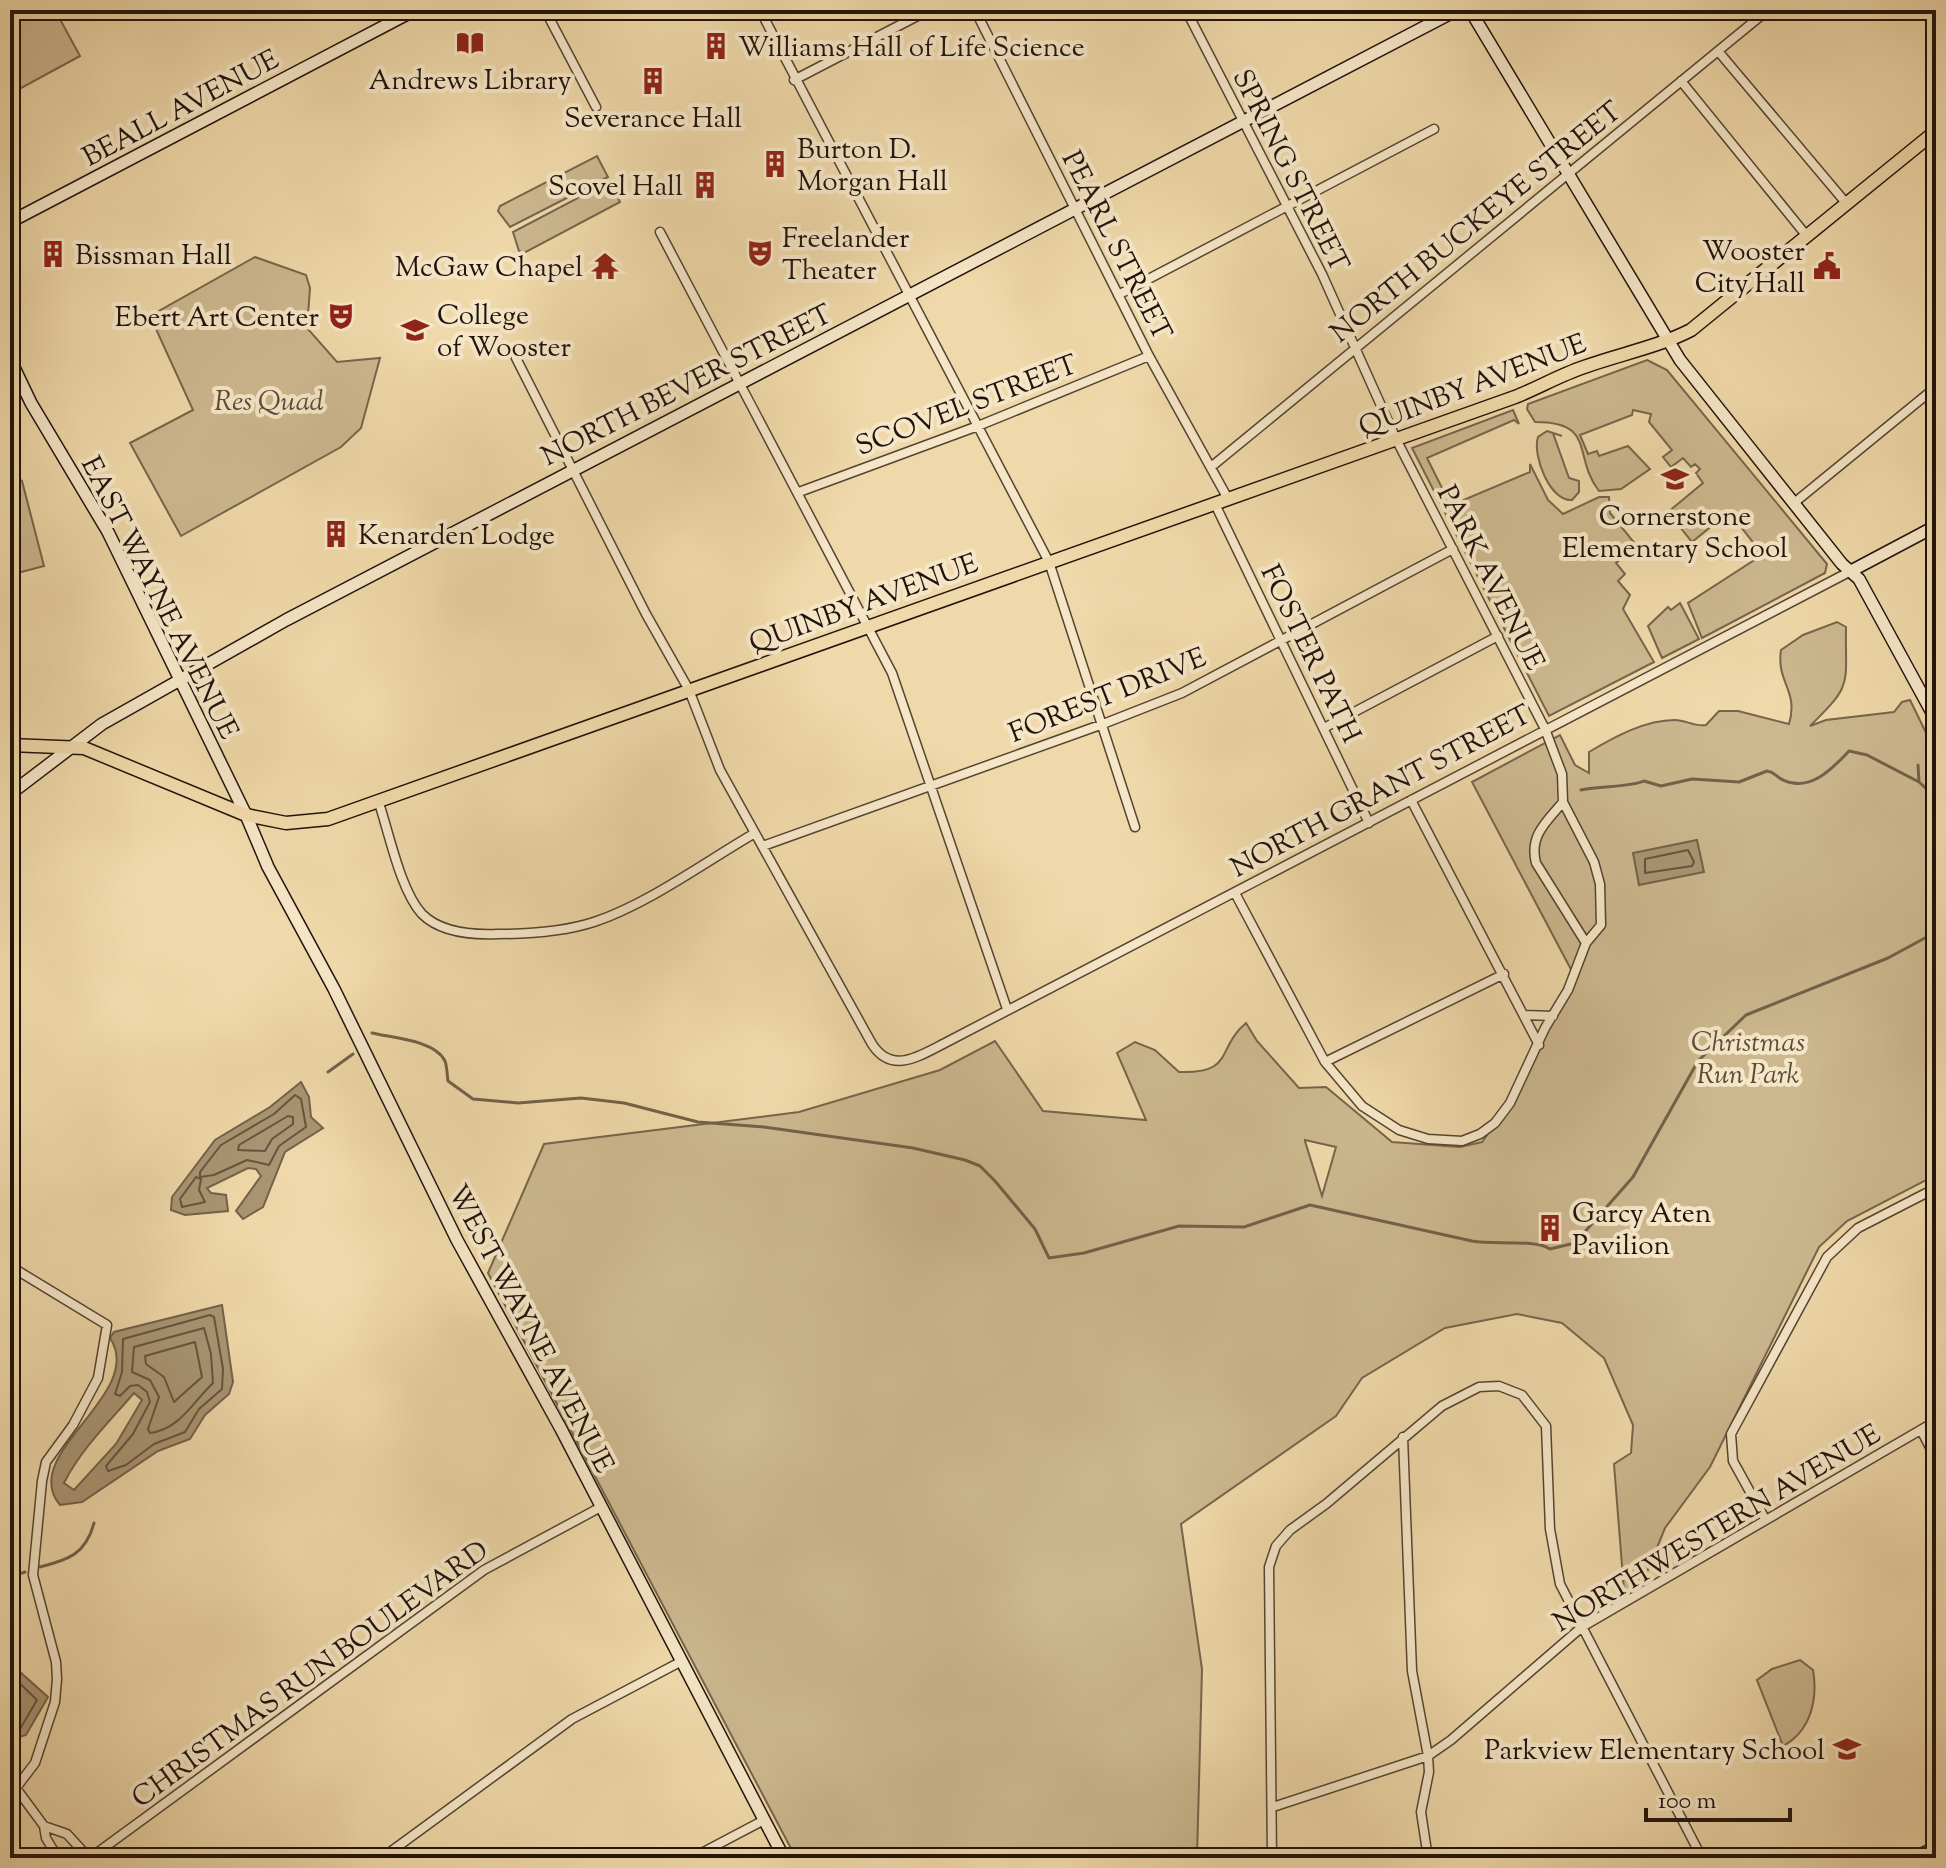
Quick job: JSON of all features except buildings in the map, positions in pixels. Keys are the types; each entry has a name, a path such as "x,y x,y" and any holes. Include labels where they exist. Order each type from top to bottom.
{"main road":[{"path":"1670,342 1691,330 1936,131"},
{"name":"QUINBY AVENUE","path":"71,745 246,815 272,821 328,819 1526,393 1587,365 1646,345 1670,342"},
{"path":"10,745 71,745"}],"street":[{"name":"BEALL AVENUE","path":"10,222 415,10"},
{"path":"545,10 596,107"},
{"path":"760,10 907,296 1049,562 1135,827"},
{"path":"794,80 929,10"},
{"name":"PEARL STREET","path":"975,10 1149,356 1211,467 1221,500"},
{"name":"SPRING STREET","path":"1186,10 1355,348 1396,439"},
{"name":"NORTH BEVER STREET","path":"10,794 71,745 179,678 574,468 1457,10"},
{"path":"1470,10 1564,177 1670,342 1794,503 1851,571 1895,640 1934,712"},
{"name":"NORTH BUCKEYE STREET","path":"1211,467 1768,10"},
{"path":"1718,51 1846,203"},
{"path":"1681,81 1806,235"},
{"path":"1118,295 1284,205 1434,129"},
{"path":"660,232 892,673 1007,1009"},
{"name":"SCOVEL STREET","path":"799,492 978,426 1149,356"},
{"name":"NORTH GRANT STREET","path":"516,358 646,614 689,690 720,770 880,1055 903,1062 1235,893 1936,526"},
{"name":"EAST WAYNE AVENUE","path":"10,359 31,403 108,532 246,815"},
{"path":"1794,503 1936,387"},
{"name":"PARK AVENUE","path":"1235,893 1325,1062 1362,1106 1399,1130 1428,1139 1462,1141 1480,1134 1495,1123 1510,1103 1568,990 1586,943 1601,925 1600,884 1585,842 1563,802 1562,774 1545,729 1396,439"},
{"name":"FOSTER PATH","path":"1221,500 1280,642 1369,823"},
{"name":"FOREST DRIVE","path":"763,846 1182,693 1453,549"},
{"path":"1324,728 1498,636"},
{"path":"378,800 409,893 423,915 446,928 472,935 525,934 594,922 619,912 755,833"},
{"path":"1411,800 1539,1046"},
{"path":"1563,802 1538,832 1533,851 1536,863 1586,943"},
{"name":"WEST WAYNE AVENUE","path":"246,815 268,867 334,989 457,1240 561,1429 599,1508 784,1858"},
{"path":"1325,1062 1504,974"},
{"path":"1524,1015 1553,1016"},
{"path":"1765,1519 1733,1461 1731,1434 1827,1257 1858,1228 1936,1188"},
{"path":"10,1266 107,1325 98,1378 73,1425 46,1462 39,1506 33,1575 56,1662 57,1679 55,1702 35,1763 16,1788 44,1826 46,1838 58,1858"},
{"path":"1272,1858 1269,1567 1276,1546 1290,1530 1361,1476 1442,1406 1479,1387 1511,1389 1535,1408 1546,1426 1554,1556 1560,1584 1702,1858"},
{"name":"NORTHWESTERN AVENUE","path":"1273,1807 1428,1756 1451,1740 1582,1627 1936,1421"},
{"path":"1921,1430 1936,1459"},
{"path":"1403,1437 1412,1671 1429,1772 1421,1812 1428,1858"},
{"name":"CHRISTMAS RUN BOULEVARD","path":"90,1858 484,1570 599,1508"},
{"path":"382,1858 572,1719 682,1661"},
{"path":"692,1858 764,1820"},
{"path":"44,1826 67,1834 90,1858"},
{"path":"1914,1858 1936,1847"},
{"path":"1548,1858 1555,1858"}],"green space":[{"path":"10,10 55,10 80,56 14,92 10,85"},
{"path":"597,156 608,177 510,227 498,211 500,206"},
{"path":"610,181 620,202 524,253 519,251 513,232"},
{"name":"Res Quad","path":"255,257 306,275 310,288 307,328 337,362 380,358 361,428 341,447 181,536 130,443 193,410 150,316"},
{"path":"1647,360 1667,370 1827,564 1825,573 1702,638 1688,603 1759,557 1756,553 1759,550 1729,512 1692,542 1668,512 1703,483 1696,473 1700,469 1695,464 1691,467 1683,458 1671,467 1663,457 1672,450 1649,422 1651,414 1633,410 1632,415 1580,435 1588,454 1597,451 1599,456 1628,446 1650,469 1621,489 1599,491 1575,435 1567,428 1535,422 1527,409 1528,404"},
{"path":"1513,410 1519,424 1514,420 1427,458 1446,496 1459,502 1530,472 1530,464 1548,500 1563,514 1599,497 1609,497 1610,513 1637,546 1616,563 1625,574 1618,581 1630,595 1623,609 1654,662 1549,716 1412,448"},
{"path":"1547,431 1553,433 1569,478 1579,481 1579,492 1572,500 1557,494 1540,465 1538,437"},
{"path":"10,474 22,481 44,566 10,575"},
{"path":"1680,603 1699,639 1662,658 1648,626 1668,607 1671,610"},
{"name":"Christmas Run Park","path":"1837,622 1846,627 1844,682 1834,701 1810,726 1826,720 1894,712 1902,702 1910,700 1936,753 1936,1175 1847,1221 1819,1247 1710,1467 1665,1528 1643,1582 1624,1591 1614,1464 1631,1453 1633,1425 1604,1358 1562,1323 1517,1314 1445,1328 1362,1378 1336,1416 1181,1524 1202,1669 1197,1858 796,1858 488,1273 544,1144 799,1112 940,1070 995,1041 1043,1111 1146,1120 1117,1053 1135,1042 1155,1050 1179,1072 1209,1069 1222,1058 1246,1023 1257,1041 1299,1088 1326,1087 1392,1142 1460,1147 1482,1142 1510,1103 1576,979 1472,782 1560,735 1575,765 1589,773 1589,752 1619,735 1652,723 1675,720 1706,725 1719,711 1738,711 1789,724 1791,703 1780,661 1781,650 1803,635","holes":["1305,1140 1336,1147 1322,1196"]},
{"path":"1800,1660 1813,1670 1813,1703 1800,1732 1783,1746 1757,1680 1772,1669"}],"water":[{"path":"1697,840 1704,872 1639,885 1633,853"},
{"path":"301,1082 309,1097 311,1117 323,1128 285,1152 263,1207 243,1219 236,1211 261,1176 256,1169 248,1168 207,1188 211,1193 226,1195 228,1211 185,1215 171,1210 172,1197 215,1140 270,1107"},
{"path":"222,1305 233,1382 229,1394 205,1415 190,1439 158,1451 82,1502 60,1505 51,1485 55,1465 112,1381 117,1359 110,1338 114,1332","holes":["134,1393 142,1400 116,1444 74,1490 64,1483 87,1447"]},
{"path":"10,1663 48,1697 26,1735 10,1740"}],"waterway":[{"path":"1581,790 1644,781 1661,786 1692,779 1739,782 1767,771 1783,780 1802,783 1820,777 1849,751 1867,755 1919,782"},
{"path":"1918,765 1919,782 1931,793"},
{"path":"372,1033 432,1048 445,1061 448,1081 473,1099 518,1103 581,1098 624,1103 698,1122 764,1127 913,1148 965,1160 980,1166 995,1181 1035,1229 1049,1258 1084,1253 1179,1226 1244,1227 1310,1205 1472,1241 1535,1244 1550,1249 1575,1243 1633,1177 1698,1061 1746,1015 1888,958 1936,932"},
{"path":"328,1072 353,1054"},
{"path":"40,1567 59,1562 81,1549 94,1523"},
{"path":"10,1577 25,1572"}],"place":[{"name":"Andrews Library","path":"470,43"},
{"name":"Williams Hall of Life Science","path":"716,46"},
{"name":"Severance Hall","path":"653,81"},
{"name":"Burton D. Morgan Hall","path":"775,164"},
{"name":"Scovel Hall","path":"705,185"},
{"name":"Freelander Theater","path":"760,253"},
{"name":"Bissman Hall","path":"53,254"},
{"name":"McGaw Chapel","path":"605,266"},
{"name":"Wooster City Hall","path":"1827,266"},
{"name":"Ebert Art Center","path":"341,316"},
{"name":"College of Wooster","path":"415,330"},
{"name":"Cornerstone Elementary School","path":"1675,479"},
{"name":"Kenarden Lodge","path":"336,534"},
{"name":"Garcy Aten Pavilion","path":"1550,1228"},
{"name":"Parkview Elementary School","path":"1847,1749"}]}
